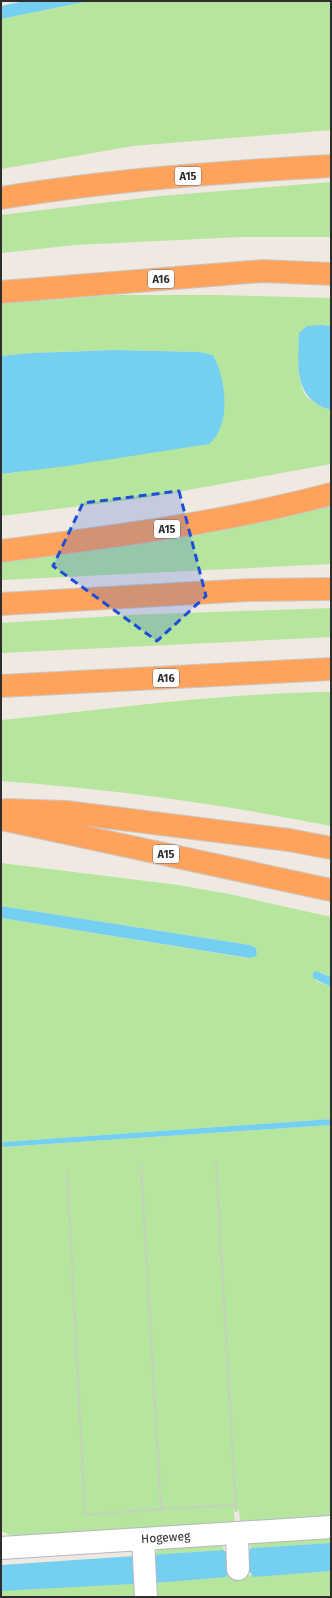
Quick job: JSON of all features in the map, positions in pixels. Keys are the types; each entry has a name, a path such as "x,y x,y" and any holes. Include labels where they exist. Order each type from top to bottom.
{"highway":[{"name":"A15","path":"1,198 45,191 164,178 331,166"},
{"name":"A16","path":"1,292 263,271 331,274"},
{"name":"A15","path":"1,551 149,532 276,509 331,494"},
{"path":"1,604 250,590 331,589"},
{"name":"A16","path":"1,686 331,670"},
{"path":"1,810 66,812 288,840 331,848"},
{"name":"A15","path":"1,820 331,890"}],"street":[{"name":"Hogeweg","path":"1,1548 144,1547 237,1534 331,1528"},
{"path":"237,1534 238,1563"},
{"path":"144,1547 146,1591"}],"path":[{"path":"216,1161 237,1534"},
{"path":"141,1166 161,1509"},
{"path":"67,1172 85,1512 88,1515 236,1505"}],"highlighted area":[{"path":"179,491 206,596 157,641 53,566 83,503"}],"green space":[{"path":"89,1 331,1 331,130 133,146 1,169 1,19"},
{"path":"331,182 331,237 240,237 75,245 1,253 1,215 160,196"},
{"path":"116,295 217,295 331,298 331,326 321,325 299,333 299,374 306,396 331,410 331,464 144,498 1,516 1,474 21,472 213,355 200,352 100,351 51,352 1,356 1,303"},
{"path":"331,501 331,564 1,580 1,554"},
{"path":"331,608 331,637 1,653 1,623 129,615"},
{"path":"331,692 331,826 167,798 84,788 1,781 1,720 207,698"},
{"path":"1,863 178,885 229,894 331,917 331,977 320,972 315,980 331,987 331,1119 3,1142 4,1147 331,1125 331,1518 240,1521 239,1510 234,1511 235,1524 12,1536 1,1531 1,918 247,958 255,957 257,953 256,948 250,945 1,906"},
{"path":"331,1534 331,1543 251,1548 249,1544 252,1540"},
{"path":"222,1544 224,1550 154,1555 161,1546"},
{"path":"231,1569 231,1576 331,1571 331,1597 1,1597 1,1588"}],"water":[{"path":"25,1 89,1 1,19 1,6"},
{"path":"307,326 331,326 331,410 319,405 310,398 304,390 300,380 298,357 299,333"},
{"path":"115,350 200,352 213,355 218,365 224,389 224,414 216,436 209,444 67,466 1,474 1,356 32,353"},
{"path":"1,906 250,945 256,948 257,953 255,957 249,958 1,918"},
{"path":"316,971 331,977 331,987 313,978 313,973"},
{"path":"331,1119 331,1125 3,1147 3,1142"},
{"path":"331,1543 331,1571 254,1577 246,1568 245,1555 251,1548"},
{"path":"224,1550 230,1560 230,1566 226,1577 167,1582 1,1591 1,1565"}]}
